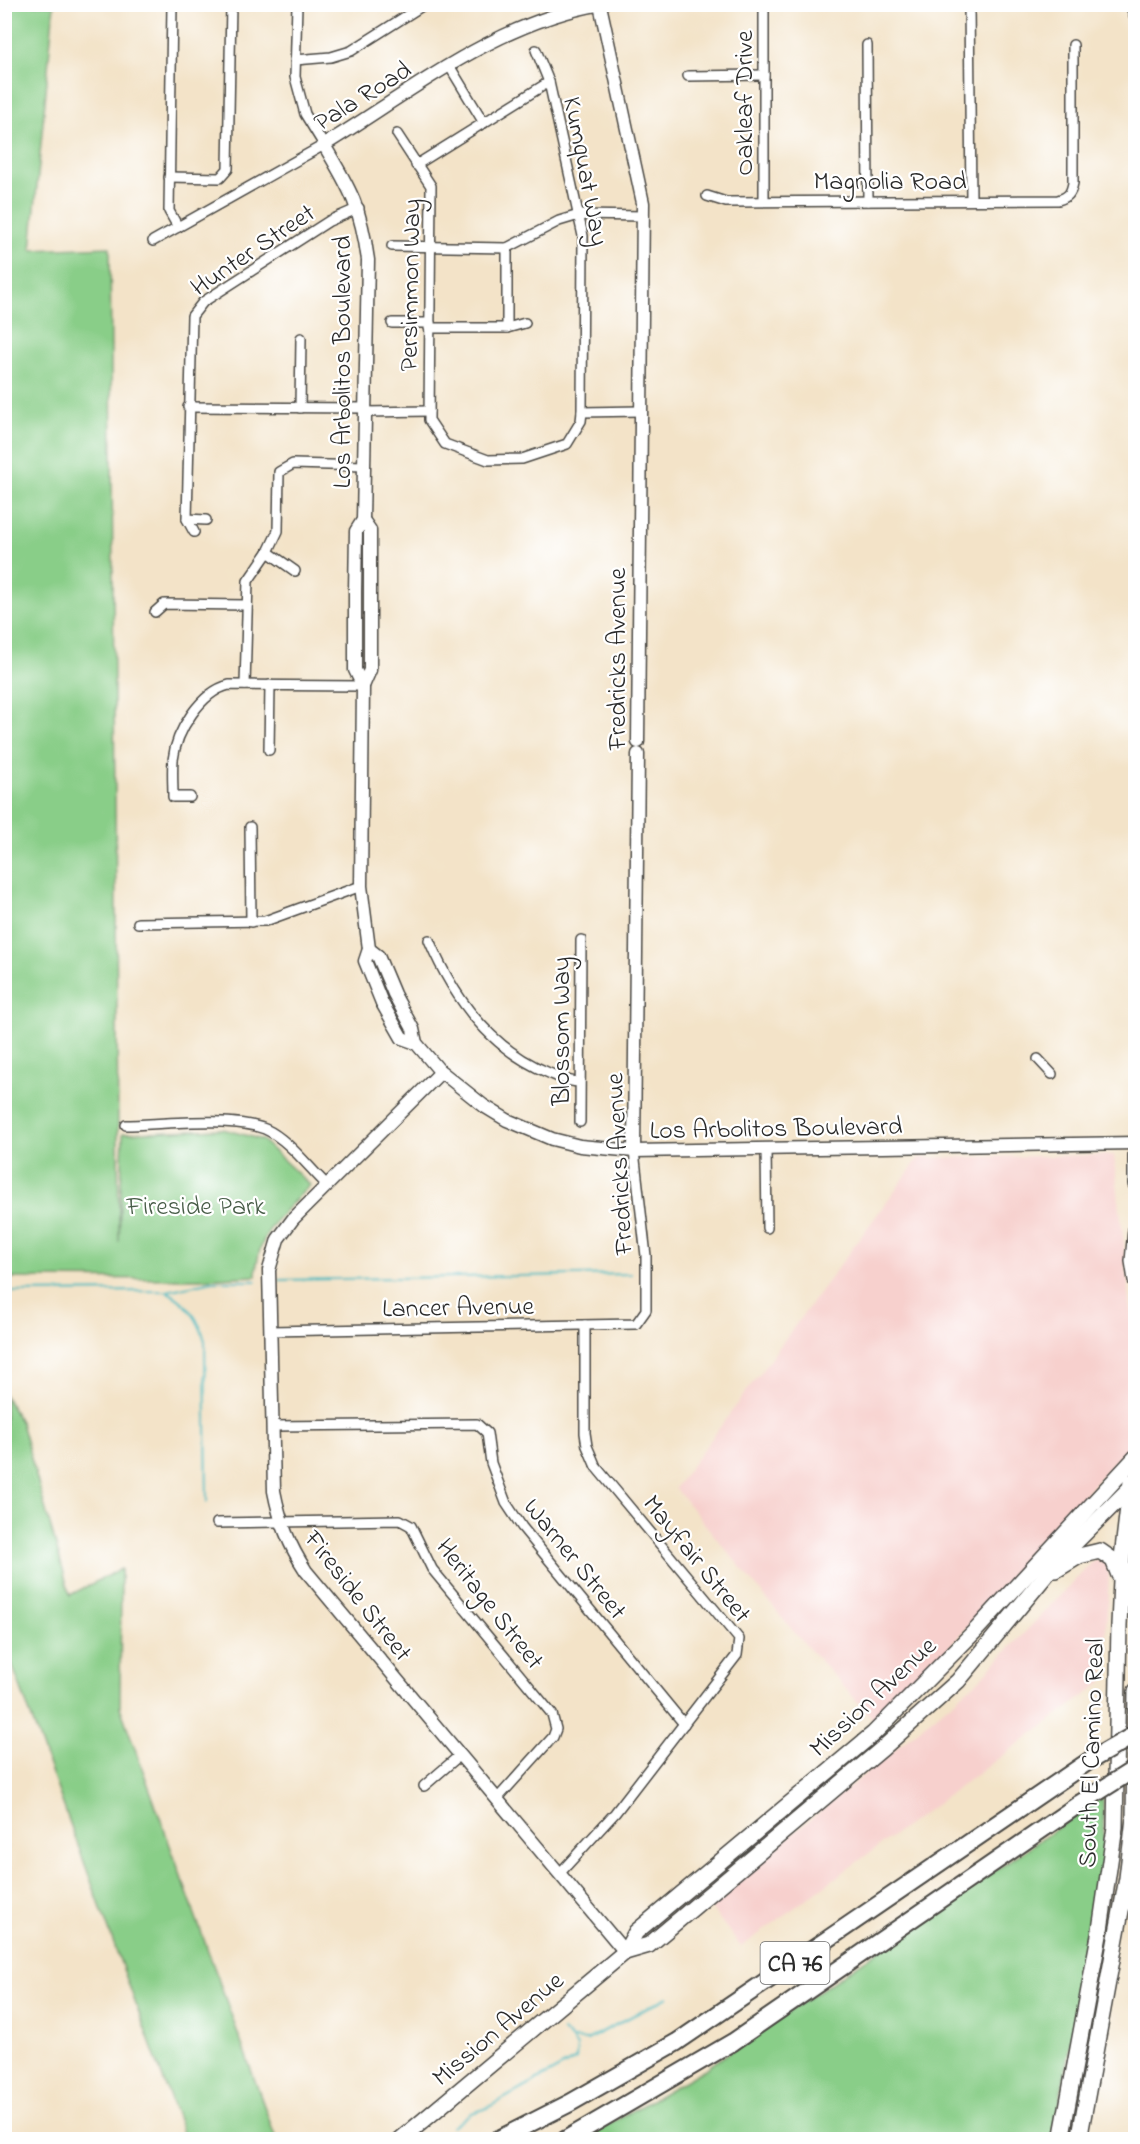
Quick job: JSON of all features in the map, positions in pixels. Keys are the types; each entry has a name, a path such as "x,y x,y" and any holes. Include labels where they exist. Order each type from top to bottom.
{"highway":[{"name":"CA 76","path":"497,2139 570,2103 685,2036 1089,1761 1136,1734"},
{"name":"CA 76","path":"565,2139 733,2042 1079,1804 1136,1768"}],"main road":[{"path":"1136,1155 1136,1184"},
{"path":"1136,1230 1133,1261 1136,1280"},
{"name":"Mission Avenue","path":"400,2139 625,1952 636,1932 873,1734 976,1630 1136,1457"},
{"name":"Mission Avenue","path":"625,1952 649,1945 897,1736 958,1681 1040,1582 1133,1481"},
{"name":"South El Camino Real","path":"1061,2139 1104,1910 1115,1827 1121,1579 1133,1481"},
{"path":"1040,1582 1079,1556 1100,1551 1113,1560 1121,1579"},
{"path":"1001,1630 1000,1620 1023,1589 1020,1580"},
{"path":"958,1681 951,1670 976,1641 976,1630"},
{"path":"897,1736 899,1723 933,1691 933,1685 929,1679"},
{"name":"South El Camino Real","path":"1079,2139 1127,1878 1134,1828 1136,1691"},
{"path":"813,1806 812,1796 825,1783 824,1773"},
{"path":"790,1826 790,1813 802,1800 801,1792"}],"street":[{"path":"172,4 169,211 178,227"},
{"path":"169,177 220,178 228,169 231,4"},
{"name":"Los Arbolitos Boulevard","path":"297,4 295,77 301,103 358,208 369,260 363,520 356,531 355,592 355,670 363,686 361,886 369,949 378,956 393,994 413,1029 416,1042 441,1072 484,1107 516,1124 579,1146 634,1151 1136,1143"},
{"path":"295,60 331,57 351,51 425,4"},
{"name":"Oakleaf Drive","path":"764,4 764,201"},
{"path":"969,4 971,200"},
{"path":"1130,4 1135,19"},
{"name":"Pala Road","path":"153,242 324,145 494,39 525,24 560,12 601,5"},
{"name":"Fredricks Avenue","path":"601,5 643,203 634,1151 646,1256 646,1310 643,1317"},
{"path":"867,45 868,201"},
{"name":"Magnolia Road","path":"707,196 726,202 1058,200 1071,192 1073,45"},
{"name":"Kumquat Way","path":"536,50 549,82 583,236 582,412"},
{"path":"450,67 484,123"},
{"path":"688,76 764,75"},
{"path":"416,165 549,82"},
{"name":"Persimmon Way","path":"397,134 431,186 429,411"},
{"name":"Hunter Street","path":"194,532 187,519 192,316 203,302 329,221 358,208"},
{"path":"392,246 507,248 559,221 579,215 643,216"},
{"path":"507,248 507,328"},
{"path":"392,323 507,328 525,323"},
{"path":"300,408 301,338"},
{"path":"188,407 429,411 429,420 445,444 488,460 522,459 567,444 581,421 582,412 641,411"},
{"path":"245,685 248,581 268,552 278,531 279,472 293,464 364,466"},
{"path":"187,519 206,520"},
{"path":"268,552 295,571"},
{"path":"155,612 164,604 247,605"},
{"path":"190,796 173,797 173,759 179,738 203,699 216,688 245,685 363,686"},
{"path":"269,750 270,685"},
{"path":"250,827 251,922"},
{"path":"138,923 269,920 361,886"},
{"path":"429,940 444,976 482,1029 532,1066 571,1082 579,1082"},
{"name":"Blossom Way","path":"580,1122 581,940"},
{"path":"1038,1059 1052,1074"},
{"name":"Fireside Street","path":"441,1072 293,1219 278,1239 269,1270 274,1491 279,1521 289,1545 306,1571 625,1952"},
{"path":"126,1125 235,1123 266,1130 279,1139 327,1185"},
{"path":"766,1149 767,1228"},
{"name":"Lancer Avenue","path":"271,1331 636,1324 643,1317"},
{"name":"Mayfair Street","path":"559,1874 615,1813 684,1724 737,1654 739,1639 596,1467 586,1446 585,1325"},
{"name":"Warner Street","path":"273,1426 477,1424 483,1428 487,1433 491,1463 506,1503 522,1527 684,1724"},
{"name":"Heritage Street","path":"217,1522 400,1520 411,1526 432,1569 552,1714 556,1729 553,1737 497,1799"},
{"path":"424,1786 460,1755"},
{"path":"1115,1827 1134,1828"}],"shaded area":[{"path":"1114,1155 1136,1356 1135,1413 1127,1447 941,1656 875,1721 794,1632 675,1488 919,1158"},
{"path":"1094,1560 1102,1561 1107,1566 1109,1575 1103,1682 741,1947 708,1904 979,1680"}],"green space":[{"name":"Fireside Park","path":"4,5 54,5 31,250 110,247 119,1242 123,1133 223,1129 262,1140 310,1185 281,1215 266,1236 257,1261 256,1276 200,1279 5,1278"},
{"path":"5,1396 21,1423 70,1595 121,1569 120,1707 276,2139 185,2139 5,1645"},
{"path":"1103,1797 1104,1854 1053,2139 582,2140 705,2069"}],"waterway":[{"path":"279,1280 631,1274"},
{"path":"4,1292 167,1291 213,1281 256,1281"},
{"path":"168,1292 192,1312 205,1341 207,1502"},
{"path":"563,2031 571,2039 587,2040 668,1997"},
{"path":"452,2127 471,2113 485,2109 576,2059 577,2047 571,2039"}]}
